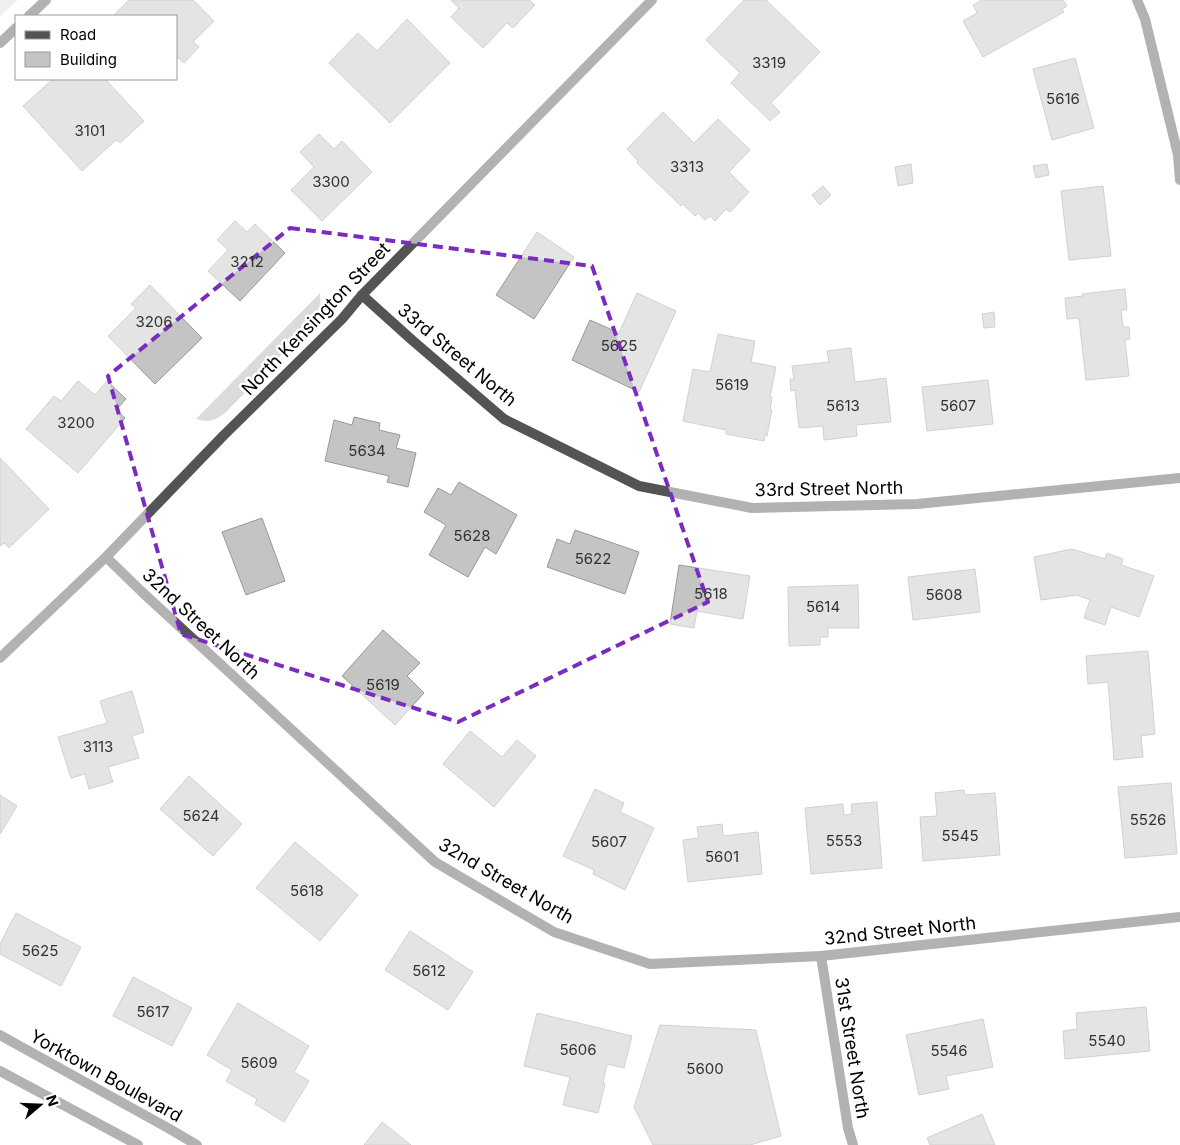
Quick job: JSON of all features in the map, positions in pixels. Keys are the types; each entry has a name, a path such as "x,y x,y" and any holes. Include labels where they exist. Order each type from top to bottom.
{"street":[{"path":"30,15 46,0"},
{"name":"North Kensington Street","path":"0,658 106,557 223,436 342,319 362,295 652,0"},
{"path":"1137,0 1145,19 1178,155 1180,180"},
{"path":"0,43 15,29"},
{"name":"33rd Street North","path":"362,295 504,418 639,486 752,508 917,504 1180,478"},
{"name":"32nd Street North","path":"106,557 436,862 554,932 650,964 821,956 1180,918"},
{"name":"31st Street North","path":"821,956 848,1128 853,1145"},
{"name":"Yorktown Boulevard","path":"0,1035 197,1145"},
{"path":"0,1071 138,1145"}],"highlighted area":[{"path":"290,228 592,266 708,602 458,722 181,634 108,376"}],"shaded area":[{"path":"0,0 18,0 0,16"},
{"path":"320,293 321,311 317,319 225,413 211,420 196,419"}],"building":[{"path":"129,0 193,0 214,21 193,42 199,47 184,63 178,58 178,15 114,15"},
{"path":"451,0 529,0 535,5 513,28 507,23 483,48 451,17 459,8"},
{"path":"744,0 766,0 820,52 771,103 780,112 770,121 731,83 740,73 706,40"},
{"path":"982,0 1063,0 1067,6 1062,9 1064,12 983,57 963,21 977,13 973,5"},
{"path":"407,19 450,63 390,123 329,63 358,33 377,51"},
{"path":"1075,58 1094,128 1052,140 1033,69"},
{"path":"52,80 106,80 144,121 120,143 116,140 82,171 23,106"},
{"path":"663,112 694,143 718,119 750,150 729,172 749,192 730,212 726,209 715,221 710,216 705,220 698,213 695,216 683,204 681,206 637,163 638,161 627,149"},
{"path":"319,134 334,149 342,141 372,172 322,221 291,190 314,167 300,152"},
{"path":"911,164 913,183 898,186 895,167"},
{"path":"1047,164 1049,175 1036,178 1033,166"},
{"path":"823,186 831,195 820,205 812,195"},
{"path":"1103,186 1111,256 1069,260 1061,191"},
{"path":"235,221 247,232 255,224 285,253 240,301 208,271 228,250 217,240"},
{"path":"537,232 574,257 534,319 496,295"},
{"path":"150,285 202,338 155,384 108,336 136,308 131,304"},
{"path":"1125,289 1127,310 1121,310 1123,327 1129,327 1130,339 1125,340 1129,376 1086,380 1079,318 1067,319 1065,298"},
{"path":"637,293 676,311 639,392 572,360 590,320 619,333"},
{"path":"994,312 995,327 984,328 982,314"},
{"path":"718,334 755,341 751,362 776,367 770,397 772,397 770,410 772,410 767,436 765,435 764,441 726,434 726,430 683,421 693,369 710,372"},
{"path":"851,348 855,382 886,378 891,422 856,425 857,436 824,440 823,426 799,428 795,390 791,391 790,379 794,379 792,366 829,362 827,351"},
{"path":"988,380 993,424 927,431 922,387"},
{"path":"78,381 95,395 107,381 126,399 116,410 125,418 78,473 26,429 54,396 61,401"},
{"path":"354,417 380,423 379,430 400,435 396,448 416,453 408,487 387,482 389,476 325,461 334,420 352,425"},
{"path":"0,458 49,509 9,548 4,543 0,546"},
{"path":"459,482 517,515 496,554 485,547 468,577 429,555 446,525 424,512 438,488 451,495"},
{"path":"262,518 285,581 246,595 222,532"},
{"path":"575,530 639,552 625,594 547,567 557,539 570,544"},
{"path":"1072,549 1105,559 1107,553 1123,559 1121,565 1154,576 1139,617 1111,607 1105,625 1084,618 1090,600 1077,595 1041,600 1034,557"},
{"path":"679,565 750,576 743,619 697,611 694,628 670,624"},
{"path":"975,569 980,612 913,620 908,577"},
{"path":"858,585 859,628 828,628 828,637 820,637 820,645 789,646 788,587"},
{"path":"383,630 420,663 407,676 424,693 395,725 342,676"},
{"path":"1148,651 1155,734 1141,736 1143,757 1114,760 1108,682 1088,684 1086,656"},
{"path":"132,691 144,732 132,736 139,758 108,767 113,782 89,789 85,774 71,778 58,737 107,723 100,701"},
{"path":"470,731 502,757 517,740 536,756 494,807 443,764"},
{"path":"189,776 242,824 213,856 160,809"},
{"path":"1171,783 1177,854 1125,858 1118,787"},
{"path":"595,789 624,803 620,812 654,828 625,890 593,874 594,870 563,856"},
{"path":"964,790 965,795 995,793 1000,855 923,861 920,817 937,816 935,793"},
{"path":"0,795 17,806 0,834"},
{"path":"877,802 882,868 811,874 805,808 843,804 844,815 852,814 851,804"},
{"path":"722,824 723,836 758,832 762,874 688,882 683,840 699,838 697,827"},
{"path":"295,842 358,895 320,941 256,888"},
{"path":"16,913 81,947 61,986 0,954 0,944"},
{"path":"410,931 473,972 448,1010 385,970"},
{"path":"133,977 192,1008 172,1046 113,1016"},
{"path":"238,1003 309,1046 294,1072 309,1081 284,1122 255,1104 257,1099 226,1081 232,1070 207,1055"},
{"path":"1146,1007 1150,1051 1065,1059 1063,1031 1077,1029 1076,1013"},
{"path":"537,1013 632,1036 624,1068 607,1064 603,1083 605,1084 598,1113 563,1105 570,1077 524,1066"},
{"path":"983,1019 993,1067 946,1076 949,1089 919,1095 906,1035"},
{"path":"660,1025 756,1030 781,1136 750,1145 653,1145 634,1107"},
{"path":"982,1114 995,1145 930,1145 927,1138"},
{"path":"382,1122 411,1145 364,1145"}]}
